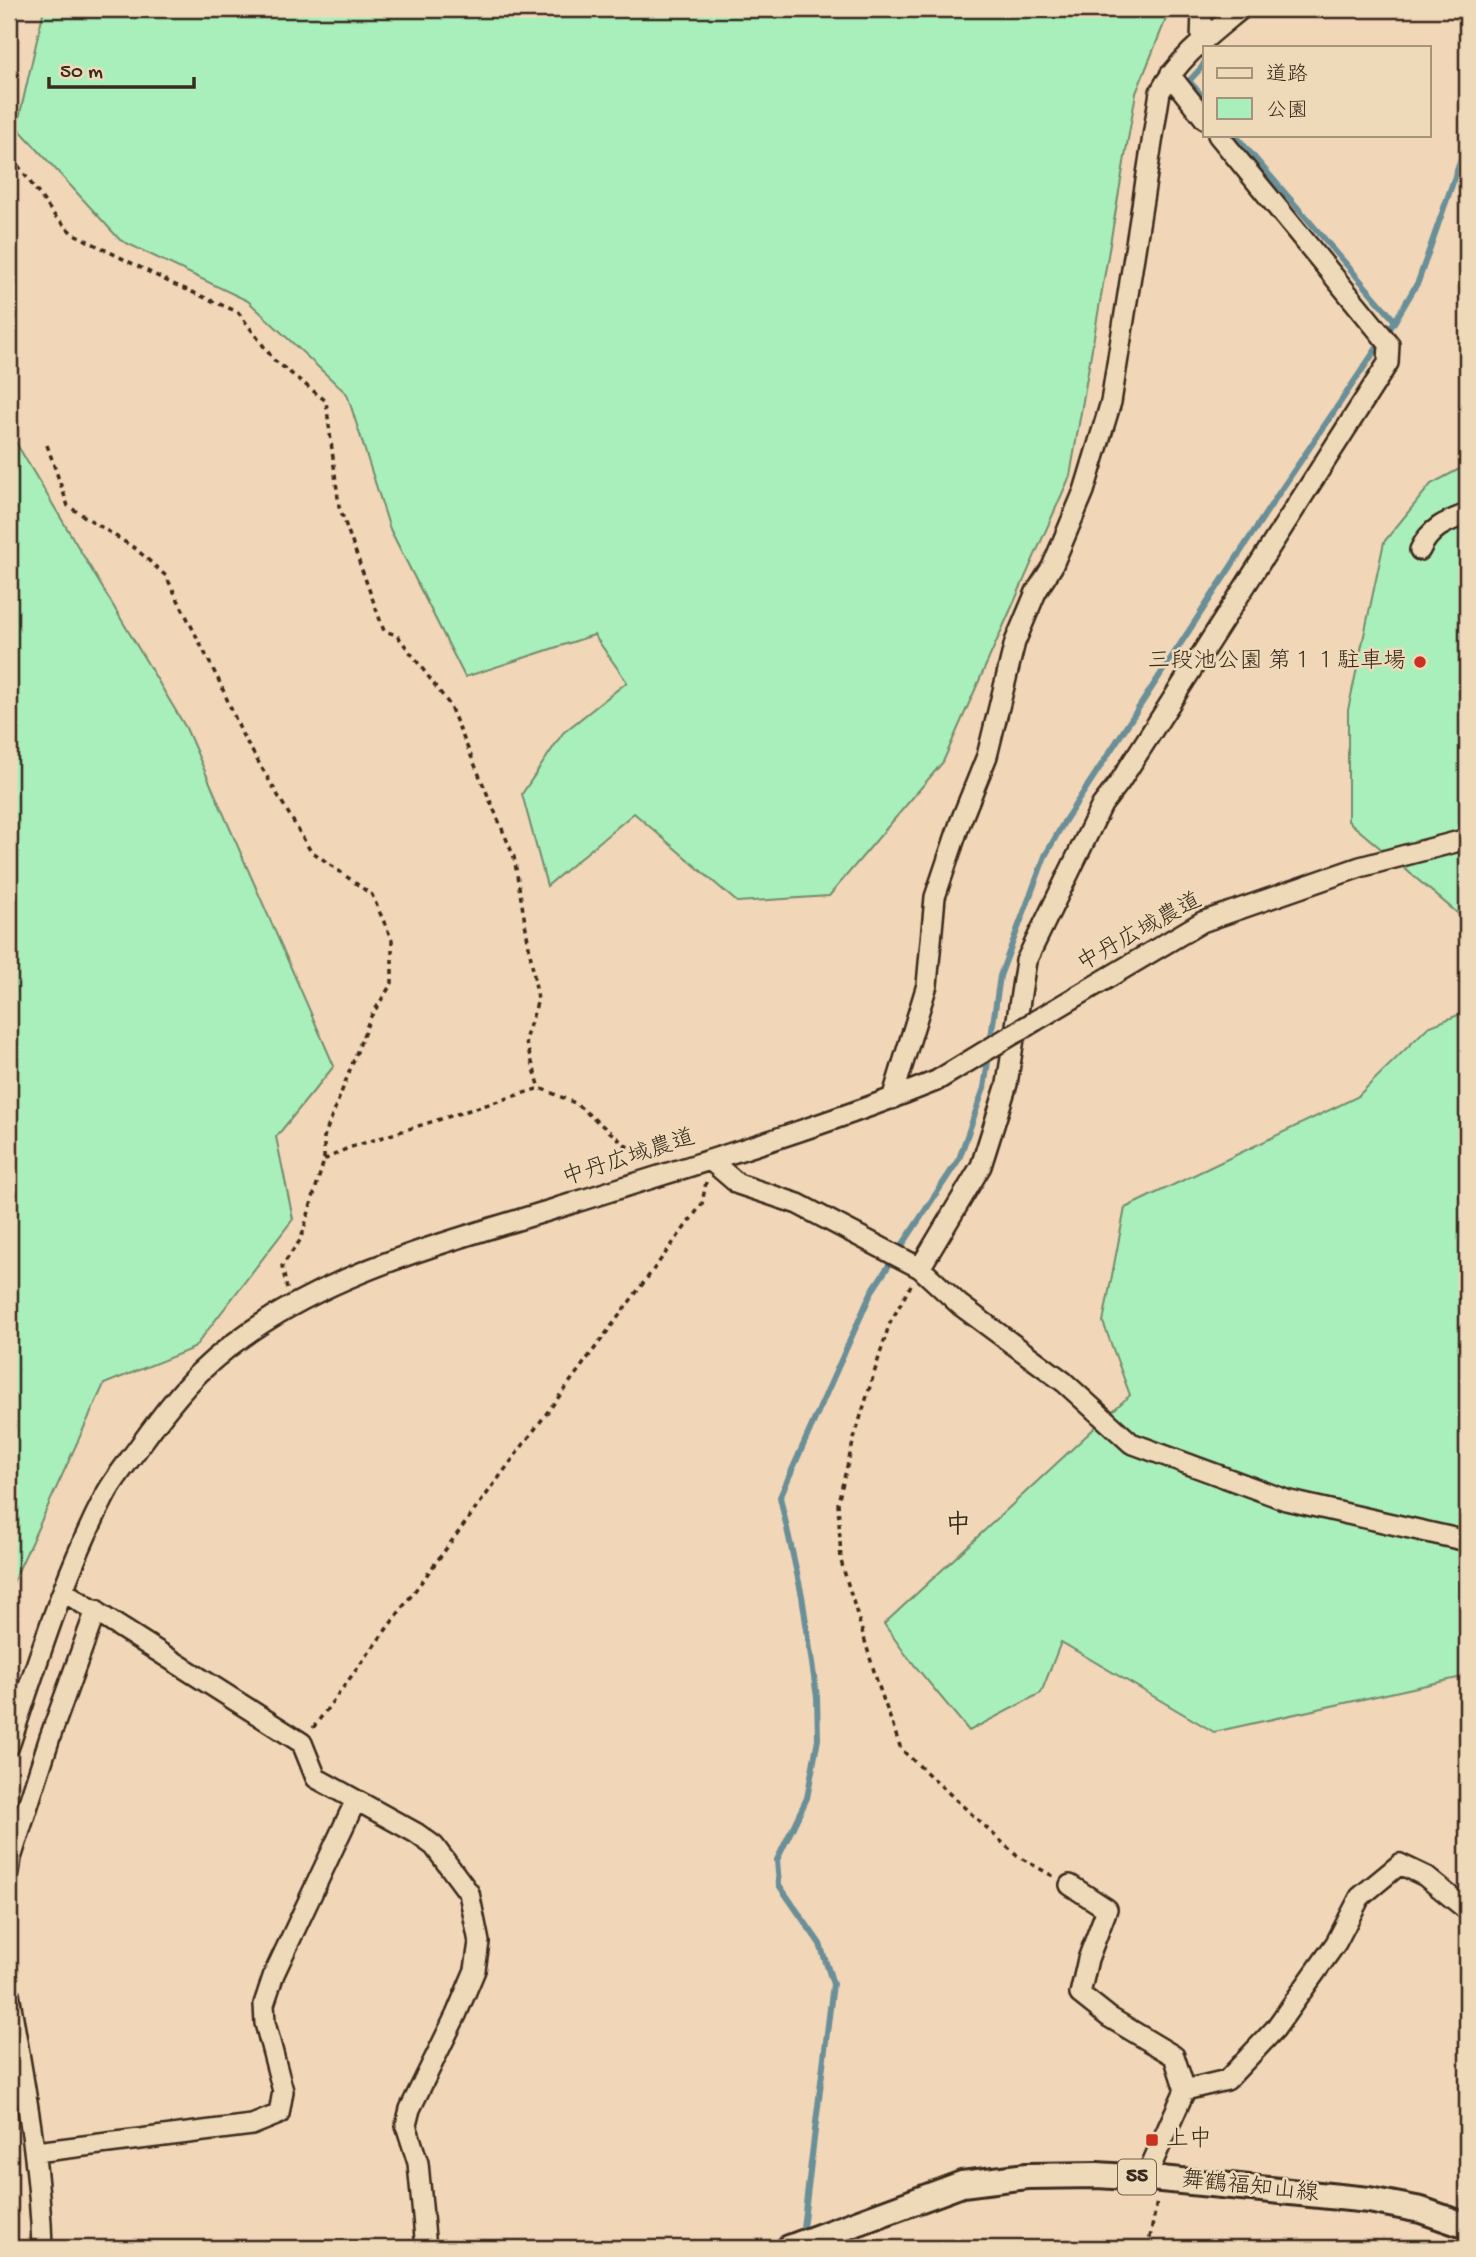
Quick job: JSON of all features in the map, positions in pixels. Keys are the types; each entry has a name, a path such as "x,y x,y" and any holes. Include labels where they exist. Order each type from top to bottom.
{"main road":[{"name":"舞鶴福知山線","path":"797,2245 962,2184 1027,2176 1154,2178 1368,2200 1421,2210 1467,2226"}],"street":[{"path":"1201,42 1202,9"},
{"path":"892,1099 928,985 935,897 960,823 987,756 1014,642 1036,592 1052,567 1084,491 1111,401 1160,92 1170,75 1201,42 1241,9"},
{"path":"1170,75 1203,116"},
{"path":"920,1268 981,1166 1007,1084 1026,961 1101,805 1119,783 1388,363 1389,344 1219,136"},
{"path":"1420,550 1425,539 1440,523 1467,514"},
{"name":"中丹広域農道","path":"9,1746 63,1591 107,1493 166,1409 201,1372 244,1337 290,1307 349,1278 425,1250 892,1099 936,1080 1202,922 1360,867 1467,839"},
{"path":"710,1160 738,1184 798,1204 920,1268 960,1305 1064,1382 1131,1443 1286,1500 1467,1541"},
{"path":"63,1591 302,1743 316,1778 416,1833 434,1846 469,1893 479,1942 475,1970 410,2109 406,2125 418,2163 426,2248"},
{"path":"9,1872 11,1858 50,1737 96,1610"},
{"path":"36,2152 252,2125 279,2114 283,2091 265,2023 264,2004 274,1974 356,1800"},
{"path":"1185,2091 1227,2080 1275,2029 1336,1943 1360,1897 1400,1864 1425,1876 1467,1910"},
{"path":"1070,1885 1107,1909 1088,1959 1080,1994 1108,2017 1174,2056 1185,2091 1154,2178"},
{"path":"9,1994 36,2152 41,2202 41,2248"}],"path":[{"path":"9,148 12,157 54,215 72,233 171,283 238,312 274,360 326,401 339,506 384,631 397,635 449,704 514,857 538,1000 525,1040 540,1088"},
{"path":"47,445 68,506 136,549 166,576 220,683 242,734 310,850 372,895 392,940 392,983 370,1018 324,1136 324,1160 301,1239 282,1266 290,1307"},
{"path":"324,1160 348,1148 540,1088 575,1103 644,1160 655,1177"},
{"path":"302,1743 702,1204 710,1160"},
{"path":"920,1268 890,1325 855,1435 838,1502 841,1561 901,1749 1017,1856 1070,1885"},
{"path":"1148,2248 1154,2178"}],"green space":[{"path":"44,9 1170,9 1136,93 1070,476 943,762 829,896 737,902 634,813 547,886 522,794 563,733 627,682 594,635 465,677 390,529 347,394 248,301 120,240 17,127"},
{"path":"9,431 186,728 334,1066 276,1137 293,1219 194,1348 104,1384 9,1591"},
{"path":"1467,465 1467,914 1461,916 1348,821 1348,710 1384,542 1431,484"},
{"path":"1463,1013 1467,1022 1467,1676 1214,1732 1061,1642 1041,1693 969,1731 884,1624 1130,1395 1103,1322 1125,1208 1357,1097 1428,1027"}],"waterway":[{"path":"1214,24 1216,9"},
{"path":"1203,65 1189,81 1203,97"},
{"path":"1236,136 1395,321"},
{"path":"990,1044 1000,976 1045,856 1064,822 1277,496 1395,321 1418,282 1467,142"},
{"path":"802,2236 833,1984 820,1944 779,1885 777,1860 807,1798 818,1739 817,1697 802,1596 780,1497 872,1291 959,1159 984,1088 989,1055"}],"place":[{"name":"三段池公園 第１１駐車場","path":"1420,662"},
{"name":"上中","path":"1152,2140"}],"district":[{"name":"中","path":"958,1527"}]}
